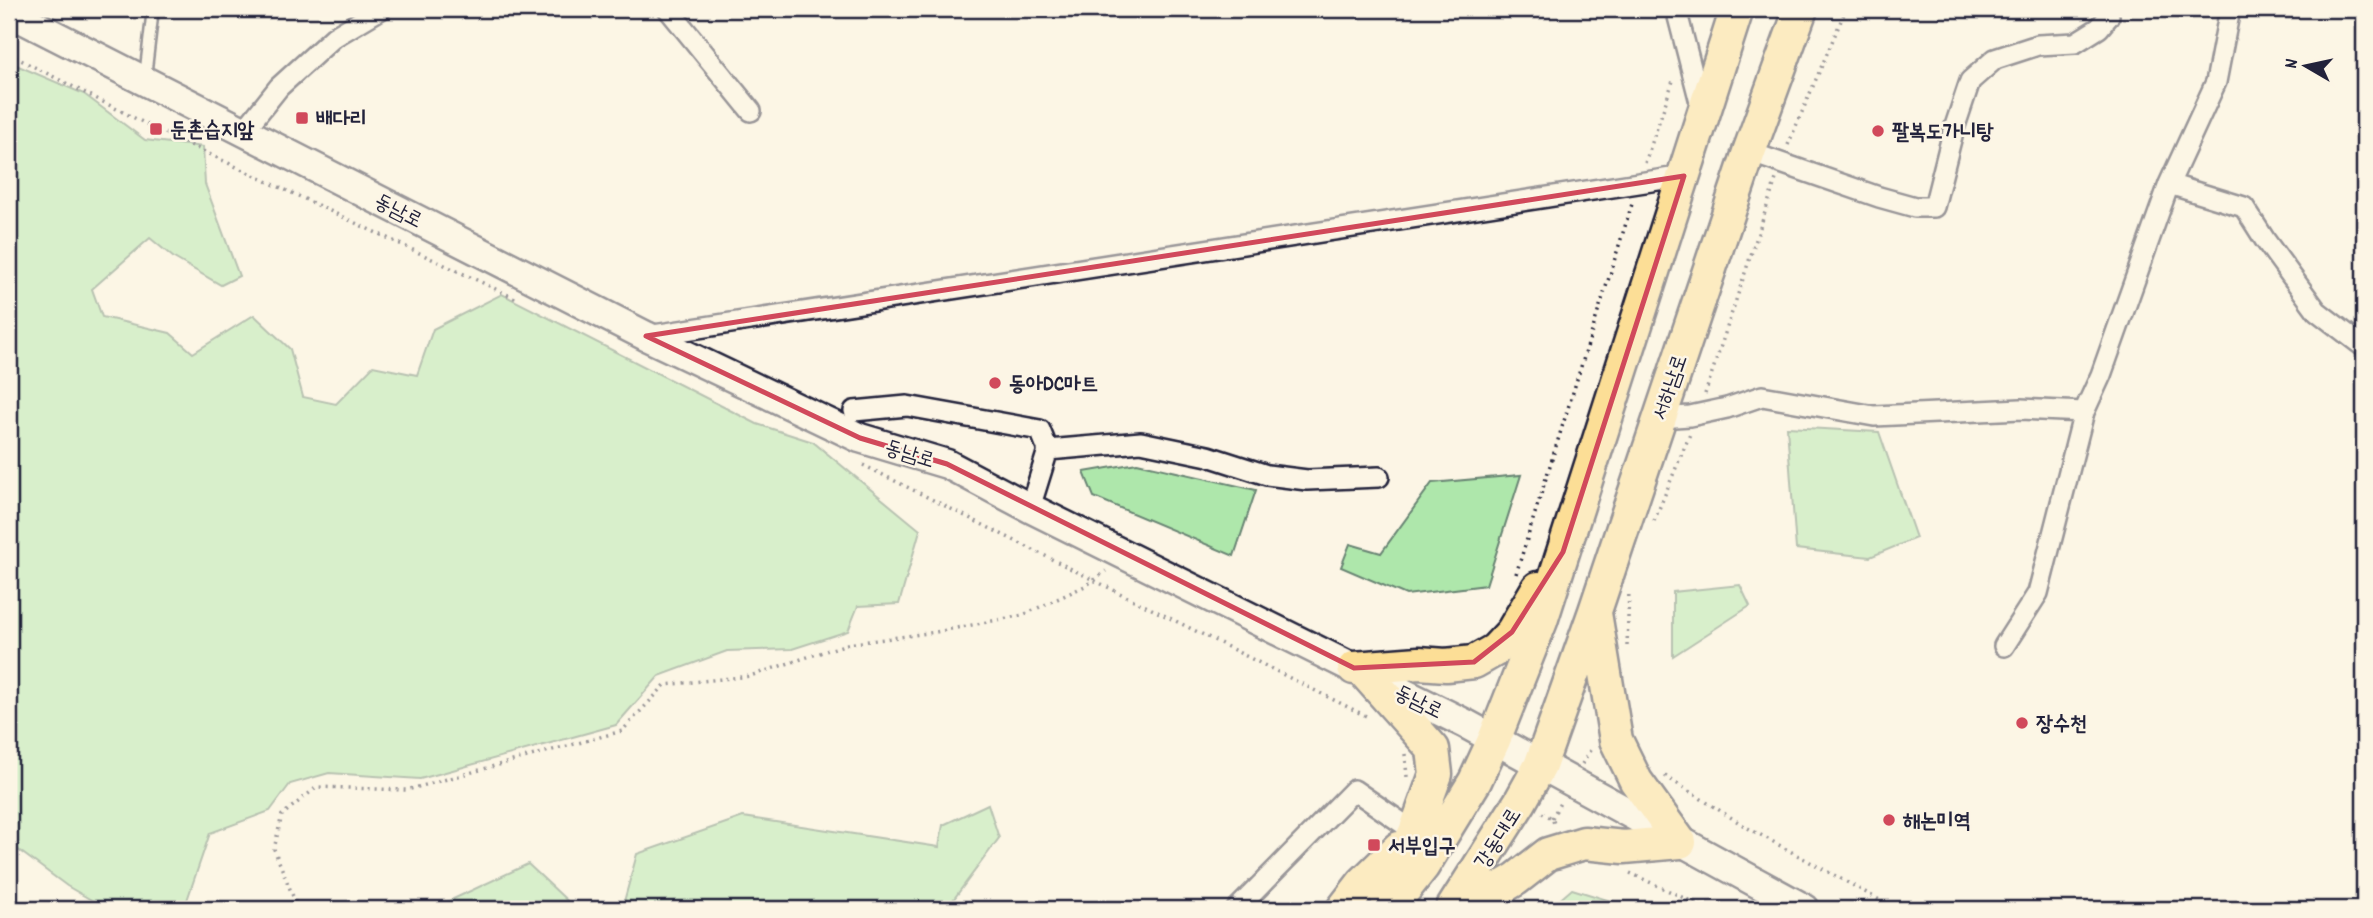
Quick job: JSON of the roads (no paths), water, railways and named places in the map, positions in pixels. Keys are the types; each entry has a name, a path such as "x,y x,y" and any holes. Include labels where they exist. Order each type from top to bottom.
{"main road":[{"path":"1389,909 1423,866 1475,781 1541,621 1737,9"},
{"name":"서하남로","path":"1540,766 1595,611 1749,152 1801,9"},
{"name":"동남로","path":"9,12 646,336 860,438 947,464 1494,740 1805,909"},
{"path":"1360,672 1419,663 1446,665 1474,662 1495,649 1512,632 1563,552"},
{"path":"1595,611 1616,740 1636,781 1680,842"},
{"path":"1360,672 1433,749 1436,774 1415,832 1377,909"},
{"name":"강동대로","path":"1452,909 1540,766"},
{"path":"1343,909 1363,883 1415,832"},
{"path":"1466,909 1516,879 1548,854 1584,843 1624,847 1680,842"}],"street":[{"path":"244,131 279,87 334,37 381,9"},
{"path":"668,9 751,111"},
{"path":"1676,9 1703,116"},
{"path":"2004,646 2038,593 2084,412 2102,376 2169,184 2216,82 2230,9"},
{"path":"1749,152 1879,197 1914,207 1934,208 1953,132 1970,81 1996,59 2038,45 2076,43 2099,28 2109,16"},
{"path":"646,336 1684,176"},
{"path":"2169,184 2244,207 2318,311 2363,344"},
{"path":"1658,418 1727,408 1762,396 1874,416 2021,409 2084,412"},
{"path":"854,411 907,405 1040,430 1048,450 1030,508"},
{"path":"1048,450 1141,442 1208,456 1267,475 1307,480 1379,477"},
{"path":"1237,909 1354,790 1415,832"}],"lane":[{"path":"145,81 153,9"}],"place":[{"name":"배다리","path":"302,118"},
{"name":"둔촌습지앞","path":"156,129"},
{"name":"팔복도가니탕","path":"1878,131"},
{"name":"동아DC마트","path":"995,383"},
{"name":"장수천","path":"2022,723"},
{"name":"해논미역","path":"1889,820"},
{"name":"서부입구","path":"1374,845"}]}
